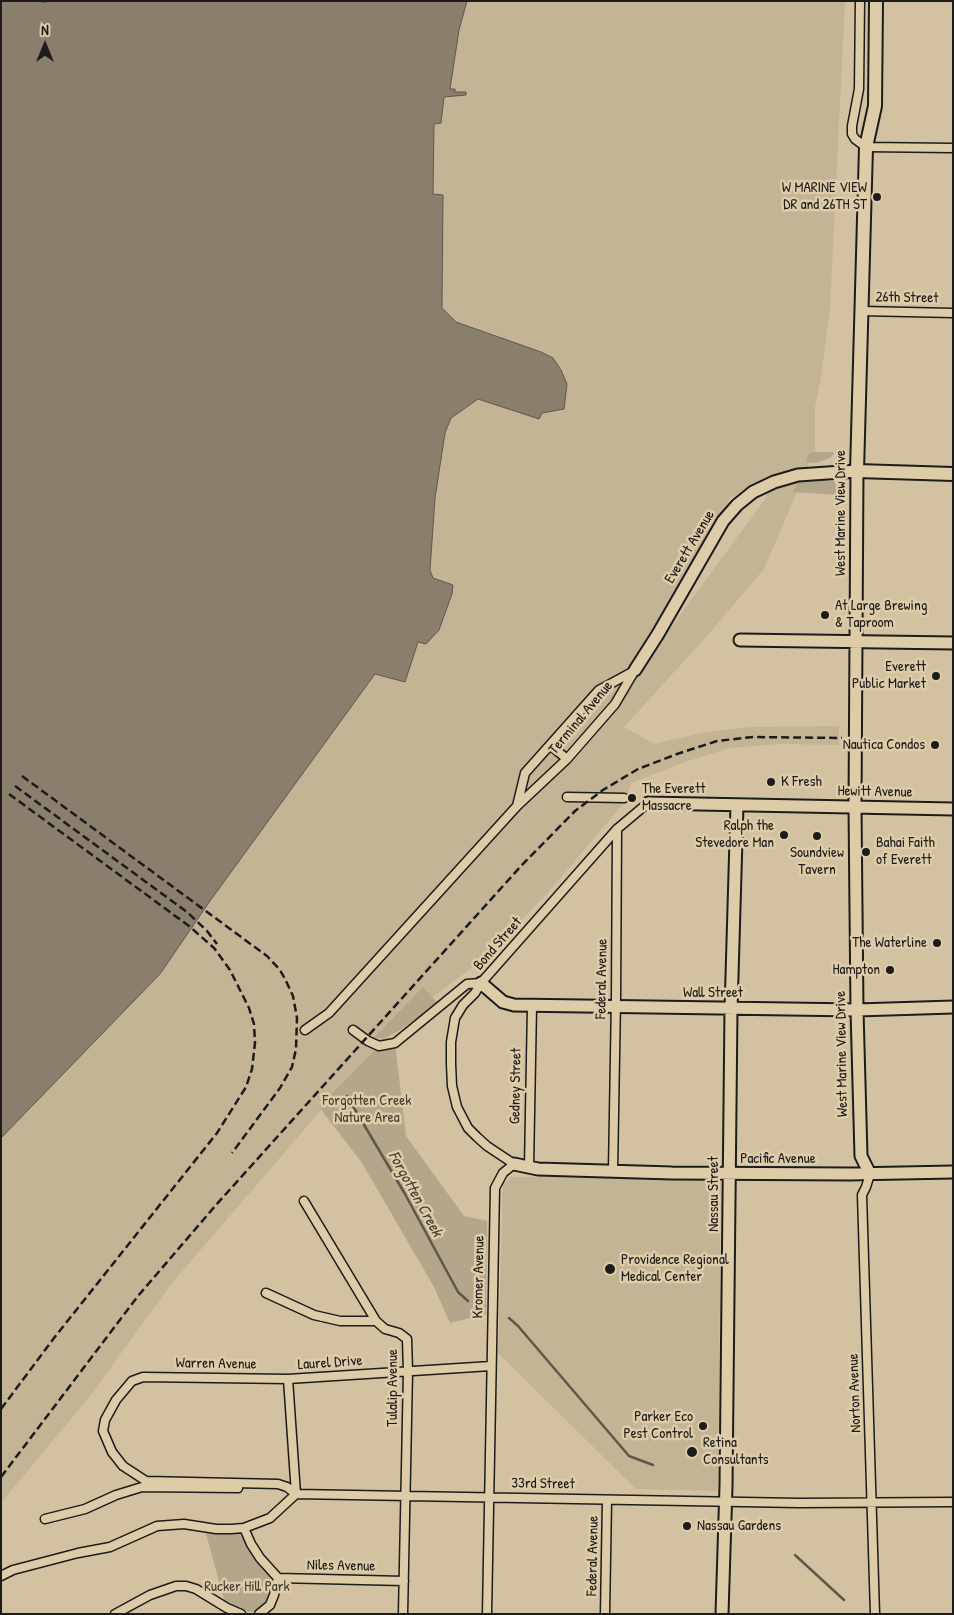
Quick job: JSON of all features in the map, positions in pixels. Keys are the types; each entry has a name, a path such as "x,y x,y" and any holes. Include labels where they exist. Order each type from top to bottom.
{"main road":[{"name":"West Marine View Drive","path":"857,471 866,147 875,106 876,1"},
{"name":"Everett Avenue","path":"857,471 953,474"}],"street":[{"path":"860,1 859,89 852,126 852,134 855,139 866,147 953,148"},
{"name":"26th Street","path":"861,311 953,313"},
{"name":"Everett Avenue","path":"635,670 723,521 736,504 753,492 774,482 811,474 857,471"},
{"name":"West Marine View Drive","path":"857,471 857,642 854,807 856,1010 861,1156 870,1174"},
{"path":"740,640 953,643"},
{"name":"Terminal Avenue","path":"517,806 525,773 599,690 635,670"},
{"name":"Terminal Avenue","path":"305,1030 328,1013 517,806 567,759 615,704 635,670"},
{"path":"550,745 567,759"},
{"path":"567,797 624,798"},
{"path":"616,829 648,803"},
{"name":"Hewitt Avenue","path":"648,803 953,808"},
{"name":"Nassau Street","path":"722,1614 731,1008 737,805"},
{"name":"Bond Street","path":"353,1030 368,1042 379,1046 395,1043 467,984 482,984 616,829"},
{"name":"Federal Avenue","path":"613,1170 616,1007 616,829"},
{"path":"482,984 463,1005 455,1018 451,1042 452,1086 457,1107 468,1128 487,1146 514,1164"},
{"name":"Wall Street","path":"482,984 504,1002 514,1005 532,1006 856,1010 953,1007"},
{"name":"Gedney Street","path":"529,1167 532,1006"},
{"name":"Pacific Avenue","path":"514,1164 538,1169 728,1173 870,1174 953,1172"},
{"name":"Kromer Avenue","path":"487,1614 495,1188 503,1173 514,1164"},
{"name":"Norton Avenue","path":"870,1174 862,1195 875,1614"},
{"path":"266,1293 314,1315 340,1322 376,1321 304,1201"},
{"name":"Tulalip Avenue","path":"376,1321 385,1329 399,1333 407,1339 403,1614"},
{"name":"Laurel Drive","path":"296,1494 288,1379 491,1366"},
{"name":"Warren Avenue","path":"287,1487 278,1484 150,1481 137,1476 123,1466 112,1452 103,1431 105,1420 116,1400 132,1381 143,1377 288,1379"},
{"path":"1,1576 13,1570 78,1553 110,1547 157,1526 184,1524 216,1529 244,1528 270,1518 296,1494 287,1487 142,1487 116,1495 85,1509 45,1519"},
{"name":"33rd Street","path":"296,1494 873,1504 953,1502"},
{"name":"Federal Avenue","path":"605,1614 607,1500"},
{"path":"244,1528 260,1558 278,1578 270,1606 259,1614"},
{"name":"Niles Avenue","path":"278,1578 404,1581"},
{"path":"115,1614 156,1592 176,1586 196,1589 240,1614"}],"shaded area":[{"path":"1,1 38,1 45,3 46,1 467,1 459,30 450,89 455,89 455,92 466,92 466,95 444,97 441,123 434,124 433,194 443,195 442,308 456,322 553,358 567,384 564,409 542,413 539,419 478,399 451,418 445,433 435,498 430,570 433,578 453,585 452,594 439,630 426,644 418,642 405,682 375,674 210,901 160,974 1,1138"},
{"path":"396,1 845,1 830,308 821,378 815,407 815,450 764,569 707,636 624,727 654,744 706,732 751,727 839,726 839,745 778,744 730,748 685,762 631,783 624,803 546,895 481,961 414,1011 341,1087 172,1283 90,1396 1,1503 1,1138 5,1134 1,793 375,673 452,585 433,578 430,570 435,498 445,433 451,418 477,399 501,406 496,337 456,322 442,308 411,306 432,97 454,96 455,92 450,90 459,30 465,7","holes":["770,475 766,498 619,698 730,498"]},
{"name":"Providence Regional Medical Center","path":"511,1177 721,1178 718,1491 636,1489 498,1353 503,1185"}],"green space":[{"path":"813,452 833,452 834,454 830,458 816,463 806,462 808,454"},
{"path":"804,480 833,481 839,487 842,495 793,492 798,482"},
{"path":"423,987 438,1003 397,1032 384,1038 374,1038"},
{"name":"Forgotten Creek Nature Area","path":"395,1043 406,1136 464,1216 487,1221 486,1314 450,1323 434,1287 362,1163 319,1107 379,1046"},
{"name":"Rucker Hill Park","path":"205,1530 236,1530 248,1544 272,1580 272,1593 267,1603 260,1610 251,1612 238,1610 225,1603"}],"waterway":[{"name":"Forgotten Creek","path":"347,1096 405,1194 458,1292 468,1301"},
{"name":"Forgotten Creek","path":"509,1318 518,1326 629,1456 653,1465"},
{"name":"Forgotten Creek","path":"795,1555 844,1600"}],"railway":[{"path":"1,1477 138,1296 216,1205 521,866 575,811 603,790 638,769 717,741 753,737 842,738"},
{"path":"22,776 267,956 280,970 293,996 297,1018 296,1049 292,1067 280,1088 232,1153"},
{"path":"15,786 187,912 207,931 217,944"},
{"path":"1,1409 54,1338 217,1133 246,1087 252,1069 255,1043 254,1024 249,1008 230,970 214,948 189,926 9,794"}],"place":[{"name":"W MARINE VIEW DR and 26TH ST","path":"877,197"},
{"name":"At Large Brewing & Taproom","path":"825,615"},
{"name":"Everett Public Market","path":"936,676"},
{"name":"Nautica Condos","path":"935,745"},
{"name":"K Fresh","path":"771,782"},
{"name":"The Everett Massacre","path":"632,798"},
{"name":"Ralph the Stevedore Man","path":"784,835"},
{"name":"Soundview Tavern","path":"817,836"},
{"name":"Bahai Faith of Everett","path":"866,852"},
{"name":"The Waterline","path":"937,943"},
{"name":"Hampton","path":"890,970"},
{"name":"Providence Regional Medical Center","path":"610,1269"},
{"name":"Parker Eco Pest Control","path":"703,1426"},
{"name":"Retina Consultants","path":"692,1452"},
{"name":"Nassau Gardens","path":"687,1526"}]}
